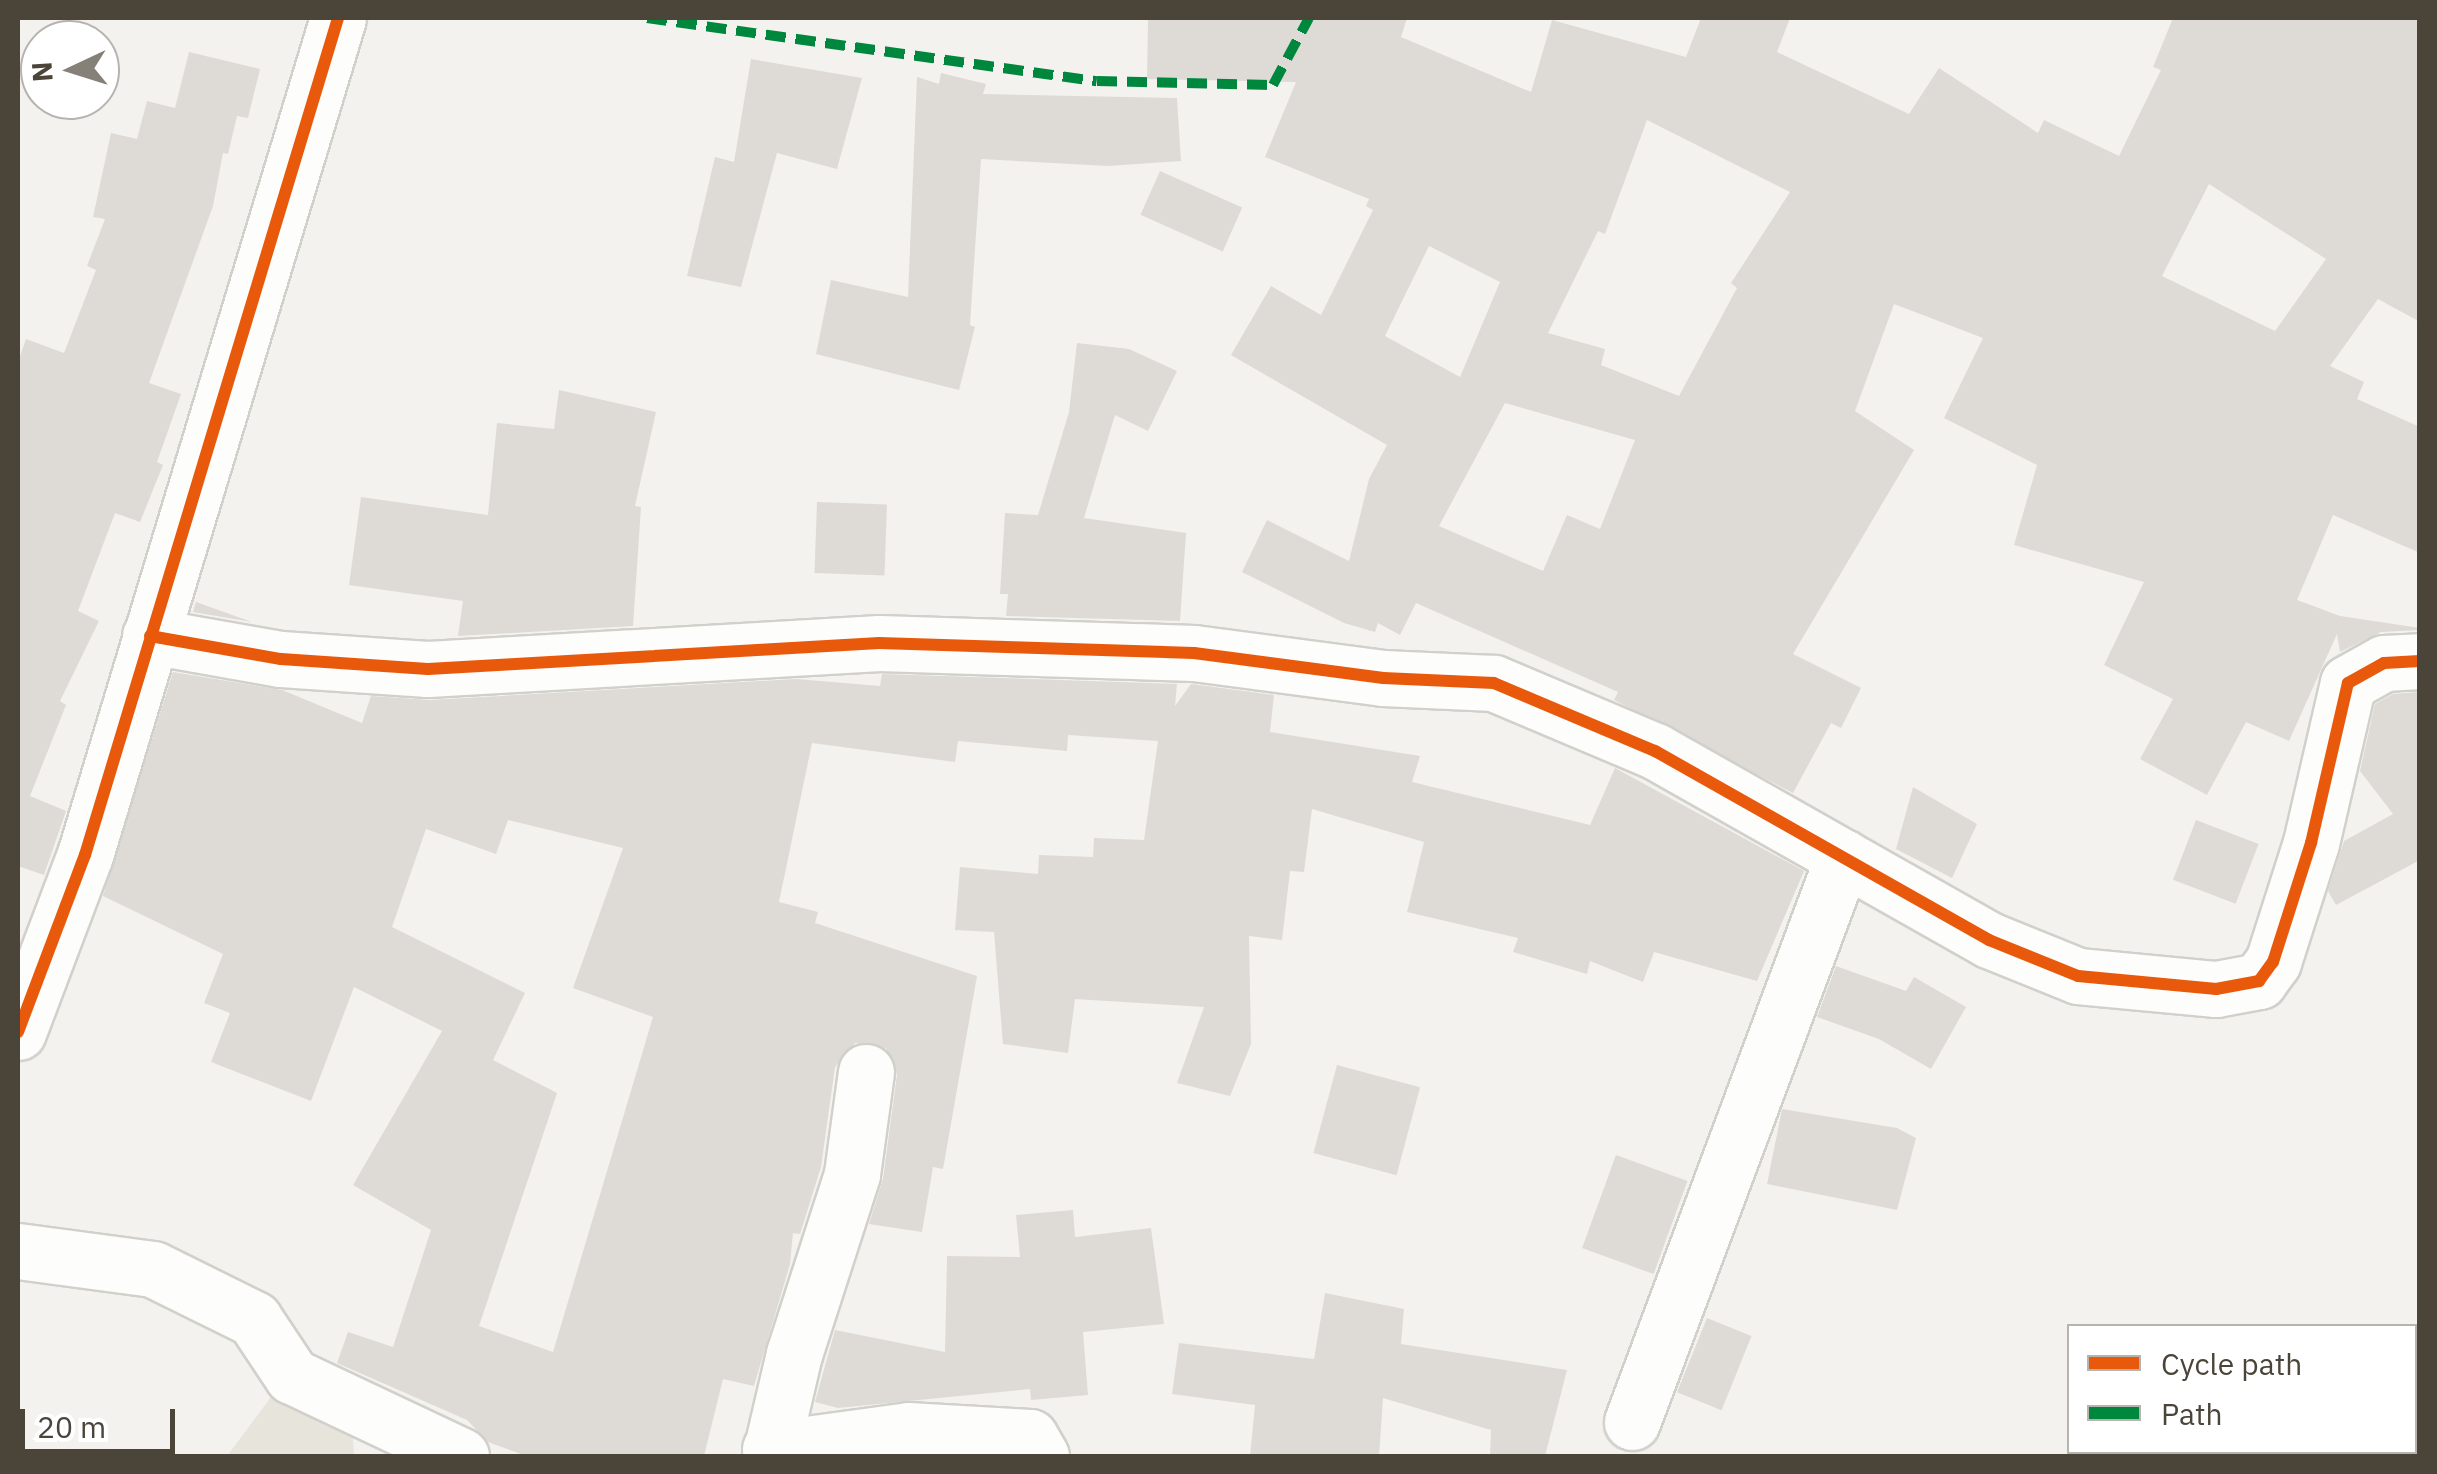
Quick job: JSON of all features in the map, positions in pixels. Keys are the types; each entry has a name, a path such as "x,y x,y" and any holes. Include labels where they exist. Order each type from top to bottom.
{"street":[{"path":"18,1032 85,854 338,18"},
{"path":"150,636 282,659 428,670 879,643 1194,652 1383,678 1494,683 1655,751 1989,940 2078,976 2242,988 2259,981 2273,962 2311,843 2348,684 2384,663 2420,661"},
{"path":"1632,1422 1843,857"},
{"path":"866,1072 852,1174 770,1453 908,1430 1030,1437 1041,1456"},
{"path":"18,1251 153,1269 254,1318 292,1376 461,1456"}],"shaded area":[{"path":"277,1389 352,1425 354,1456 227,1456"}],"building":[{"path":"1148,18 1407,18 1401,37 1531,92 1552,20 1686,57 1701,18 1790,18 1777,52 1909,114 1939,68 2038,133 2044,120 2119,156 2161,70 2153,67 2173,18 2420,18 2420,322 2378,299 2330,366 2364,382 2357,399 2420,427 2420,553 2333,515 2297,600 2340,616 2420,630 2381,632 2340,652 2337,634 2289,741 2246,722 2207,795 2140,759 2173,699 2104,665 2144,582 2014,545 2037,465 1944,418 1983,338 1894,304 1855,411 1914,450 1793,654 1861,688 1841,728 1831,723 1793,793 1614,700 1618,692 1416,603 1400,635 1378,623 1375,632 1344,623 1242,572 1267,520 1349,561 1369,479 1387,445 1231,355 1271,286 1321,315 1373,210 1366,206 1369,199 1265,157 1296,82 1147,79","holes":["1647,120 1790,192 1731,283 1737,288 1679,396 1601,365 1605,349 1548,333 1598,231 1605,234","2209,184 2326,259 2275,331 2162,276","1429,246 1500,282 1460,377 1385,336","1505,403 1635,440 1600,529 1567,515 1543,571 1439,526"]},
{"path":"189,52 260,69 248,118 237,116 228,154 223,153 213,206 149,383 181,394 157,462 163,465 140,522 115,513 78,611 99,621 60,701 66,705 30,796 66,811 44,875 18,866 18,362 26,339 64,353 96,270 87,266 105,219 93,217 111,133 137,139 147,101 175,108"},
{"path":"751,59 862,78 837,169 777,153 741,287 687,276 715,157 734,162"},
{"path":"941,73 986,84 983,94 1177,98 1181,161 1108,166 981,159 970,325 975,327 959,390 816,354 831,280 908,297 917,77 939,84"},
{"path":"1160,171 1242,208 1223,251 1140,215"},
{"path":"1077,343 1129,349 1177,371 1148,431 1115,415 1084,518 1186,533 1180,621 1006,616 1008,594 1000,594 1005,513 1038,515 1069,412"},
{"path":"559,390 656,412 635,506 641,507 633,626 458,636 463,601 349,585 361,497 488,515 497,423 554,429"},
{"path":"817,502 887,504 884,575 815,573"},
{"path":"196,602 252,622 193,612"},
{"path":"173,672 282,690 362,723 371,696 430,700 796,679 880,686 882,674 1177,684 1175,706 1191,684 1274,695 1270,732 1420,756 1412,782 1590,825 1615,768 1804,871 1757,981 1654,952 1643,982 1590,961 1587,974 1513,952 1518,938 1407,912 1424,842 1312,809 1304,872 1290,871 1282,940 1249,936 1251,1044 1230,1096 1177,1083 1204,1007 1075,999 1068,1053 1003,1044 994,932 955,930 960,867 1038,874 1039,855 1093,857 1094,838 1144,840 1158,741 1068,735 1067,751 958,741 955,762 812,743 779,902 818,912 815,923 977,976 943,1169 933,1167 922,1232 869,1224 883,1179 897,1075 886,1048 855,1043 835,1067 821,1167 800,1234 793,1233 790,1264 754,1386 723,1379 704,1456 526,1456 488,1442 467,1420 337,1363 348,1332 393,1347 431,1230 353,1185 442,1031 354,987 311,1101 211,1062 230,1013 204,1003 223,954 103,896","holes":["508,820 623,848 573,988 653,1017 553,1352 479,1326 557,1093 493,1060 525,993 392,927 426,829 496,854"]},
{"path":"2420,692 2420,860 2336,905 2328,891 2344,841 2393,814 2360,771 2375,704 2393,694"},
{"path":"1913,787 1977,824 1952,878 1896,849"},
{"path":"2196,820 2259,844 2236,904 2173,880"},
{"path":"1836,966 1906,991 1914,977 1966,1007 1931,1069 1879,1039 1817,1017"},
{"path":"1337,1065 1420,1087 1397,1175 1313,1153"},
{"path":"1782,1109 1897,1128 1916,1138 1897,1210 1767,1184"},
{"path":"1616,1155 1687,1181 1654,1274 1582,1248"},
{"path":"1073,1210 1075,1237 1151,1228 1164,1324 1083,1332 1088,1395 1031,1400 1030,1389 838,1408 815,1402 835,1330 945,1352 947,1256 1020,1257 1016,1215"},
{"path":"1325,1293 1404,1309 1401,1344 1567,1370 1545,1456 1490,1456 1491,1430 1383,1398 1379,1456 1250,1456 1255,1405 1172,1394 1179,1343 1314,1359"},
{"path":"1707,1318 1752,1336 1722,1410 1677,1392"}],"marked path":[{"path":"647,18 1097,81 1273,85 1309,18"}],"cycle path":[{"path":"18,1032 85,855 338,18"},
{"path":"150,636 281,659 428,669 879,643 1194,653 1383,678 1494,683 1655,751 1989,940 2078,976 2216,989 2259,981 2273,962 2311,843 2348,683 2384,663 2420,661"}]}
